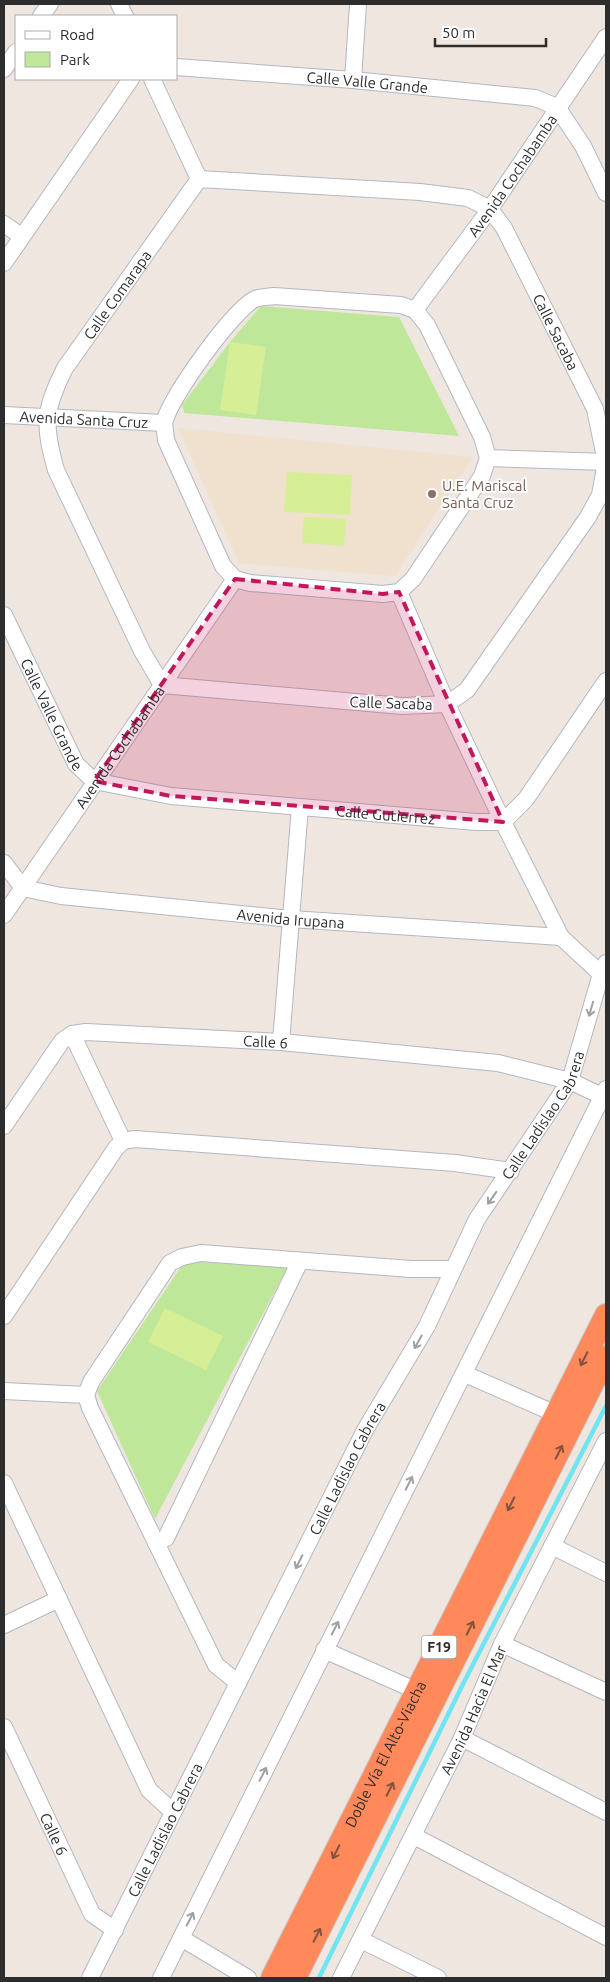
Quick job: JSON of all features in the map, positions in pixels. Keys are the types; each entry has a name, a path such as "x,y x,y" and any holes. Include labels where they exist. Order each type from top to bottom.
{"highway":[{"name":"Doble Vía El Alto-Viacha","path":"272,1978 606,1315"},
{"name":"Doble Vía El Alto-Viacha","path":"295,1978 606,1357"}],"street":[{"path":"42,15 50,4"},
{"path":"353,80 358,4"},
{"name":"Avenida Cochabamba","path":"415,310 490,209 606,36"},
{"path":"4,70 15,54"},
{"name":"Calle Valle Grande","path":"178,67 520,95 535,98 557,107"},
{"path":"4,263 130,80"},
{"path":"152,80 198,179 420,192 468,198 490,209"},
{"path":"557,107 583,146 606,193"},
{"name":"Calle Comarapa","path":"162,685 142,651 56,470 49,445 46,418 52,395 65,368 198,179"},
{"name":"Calle Sacaba","path":"162,685 402,706 447,704 467,690 588,517 600,495 606,462 595,409 504,228 490,209"},
{"path":"4,224 21,236"},
{"path":"274,296 401,305 415,310 426,325 478,428 488,458 482,476 418,571 399,592 383,594 250,583 235,578 223,566 166,440 164,422 178,395 218,337 239,312 255,299 274,296"},
{"name":"Avenida Santa Cruz","path":"4,416 164,422"},
{"path":"488,458 606,462"},
{"name":"Avenida Cochabamba","path":"4,915 235,578"},
{"path":"399,592 447,704 503,822 562,937 604,968"},
{"name":"Calle Valle Grande","path":"4,615 76,764 94,782"},
{"path":"503,822 526,798 606,681"},
{"name":"Calle Gutierrez","path":"94,782 170,796 476,822 503,822"},
{"path":"282,1042 300,807"},
{"path":"4,863 23,888"},
{"name":"Avenida Irupana","path":"23,888 61,896 127,904 291,919 562,937"},
{"name":"Calle Ladislao Cabrera","path":"90,1978 365,1430 427,1326 477,1219 570,1081 604,968"},
{"name":"Calle 6","path":"72,1034 86,1032 282,1042 498,1063 570,1081 605,1094"},
{"path":"4,1126 62,1041 72,1034 123,1141"},
{"path":"161,1978 324,1650 605,1094"},
{"path":"4,1316 116,1148 123,1141 135,1139 426,1161 511,1170"},
{"path":"86,1395 92,1382 170,1263 182,1256 201,1253 410,1269 453,1270"},
{"path":"156,1543 166,1538 300,1261"},
{"path":"465,1374 556,1414"},
{"path":"4,1391 86,1395"},
{"path":"86,1395 216,1665 238,1683"},
{"name":"Avenida Hacia El Mar","path":"341,1978 462,1738 502,1644 552,1546 604,1451"},
{"path":"4,1483 149,1790 172,1812"},
{"path":"552,1546 606,1573"},
{"path":"4,1625 59,1599"},
{"path":"502,1644 606,1692"},
{"path":"324,1650 417,1691"},
{"name":"Calle 6","path":"4,1727 92,1914 115,1930"},
{"path":"462,1738 606,1812"},
{"path":"414,1836 606,1937"},
{"path":"181,1938 248,1978"},
{"path":"361,1940 438,1978"}],"highlighted area":[{"path":"235,579 383,594 399,592 503,822 171,796 94,781"}],"shaded area":[{"path":"178,428 473,457 395,576 239,563"}],"green space":[{"path":"261,306 399,317 459,436 184,413 182,405 230,342"},
{"path":"230,342 266,347 256,415 220,410"},
{"path":"287,472 352,475 350,515 284,512"},
{"path":"304,517 346,519 344,546 302,543"},
{"path":"185,1261 287,1268 155,1519 97,1391"},
{"path":"165,1308 223,1336 206,1370 148,1342"}],"waterway":[{"path":"319,1978 464,1682 606,1406"}],"place":[{"name":"U.E. Mariscal Santa Cruz","path":"432,494"}]}
